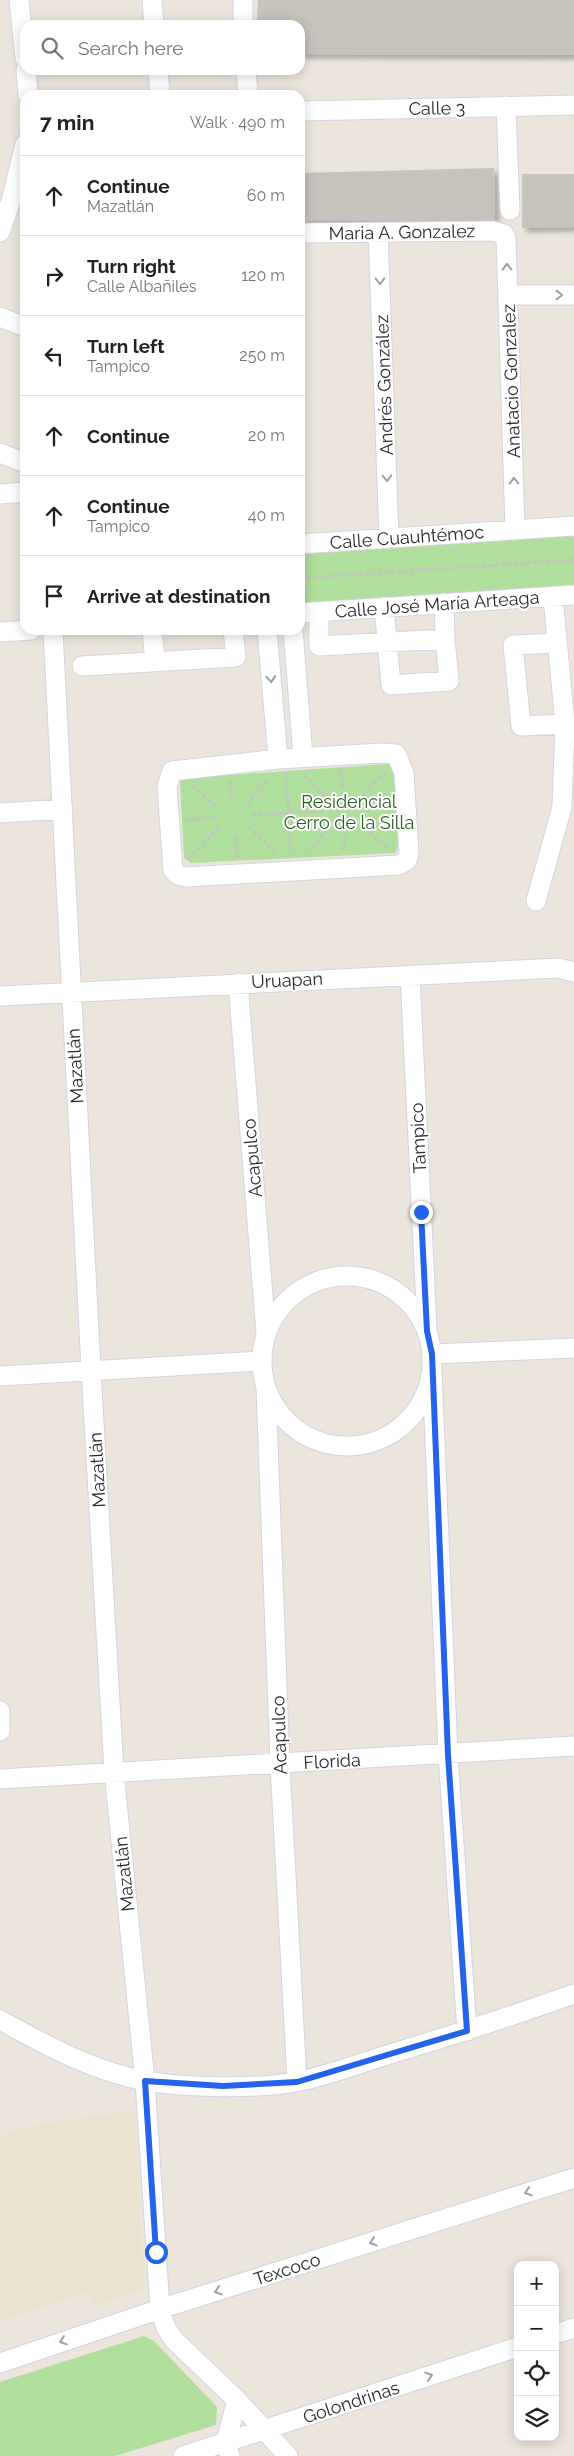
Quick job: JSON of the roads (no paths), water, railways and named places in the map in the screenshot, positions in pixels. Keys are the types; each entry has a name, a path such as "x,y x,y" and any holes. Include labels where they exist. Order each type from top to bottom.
{"street":[{"path":"19,0 21,20"},
{"path":"152,0 154,20"},
{"path":"243,0 243,20"},
{"path":"26,75 28,90"},
{"path":"158,75 160,90"},
{"path":"246,75 248,90"},
{"name":"Calle 3","path":"305,111 574,105"},
{"path":"506,106 510,210"},
{"path":"0,232 19,199"},
{"name":"Andrés González","path":"378,232 389,538"},
{"name":"Maria A. Gonzalez","path":"305,233 504,232"},
{"name":"Anatacio Gonzalez","path":"504,232 506,238 515,530"},
{"path":"508,295 574,295"},
{"path":"0,317 20,325"},
{"path":"0,453 20,461"},
{"path":"0,494 20,492"},
{"path":"515,530 574,526"},
{"name":"Calle Cuauhtémoc","path":"305,544 515,530"},
{"name":"Calle José María Arteaga","path":"305,613 574,595"},
{"path":"536,902 562,807 565,724 553,597"},
{"path":"384,607 391,685 449,681 444,603"},
{"path":"319,612 319,646 445,639"},
{"path":"0,632 20,631"},
{"name":"Mazatlán","path":"53,635 91,1370 114,1772 145,2081 160,2309 166,2328 174,2340 236,2400 288,2456"},
{"path":"152,635 155,662"},
{"path":"82,666 236,657 234,635"},
{"path":"268,635 288,758"},
{"path":"288,758 293,635"},
{"path":"557,643 513,645 520,726 565,724"},
{"path":"381,752 396,754 404,773 410,842 407,860 399,865 186,877 178,875 172,863 169,821 168,786 172,771 288,758 381,752"},
{"path":"0,812 63,809"},
{"name":"Uruapan","path":"0,996 558,968 574,971"},
{"name":"Tampico","path":"410,975 427,1331"},
{"name":"Acapulco","path":"238,983 266,1333"},
{"path":"432,1362 422,1400 415,1413 398,1429 378,1440 356,1446 333,1445 311,1439 292,1426 282,1415 266,1388 262,1361 266,1333 278,1310 297,1291 320,1280 346,1275 371,1279 395,1290 414,1308 427,1331 432,1362 448,1755 467,2031"},
{"path":"432,1362 574,1348"},
{"path":"0,1376 262,1361"},
{"name":"Acapulco","path":"266,1388 280,1764 297,2082"},
{"path":"0,1711 0,1731"},
{"name":"Florida","path":"0,1779 448,1755 574,1746"},
{"path":"0,2020 80,2062 145,2081 223,2086 297,2082 467,2031 574,1994"},
{"name":"Texcoco","path":"0,2363 160,2309 574,2178"},
{"path":"559,2333 574,2328"},
{"name":"Golondrinas","path":"183,2456 228,2449 264,2430 514,2348"},
{"path":"228,2449 236,2400"}],"park label":[{"name":"Residencial Cerro de la Silla","path":"349,811"}]}
